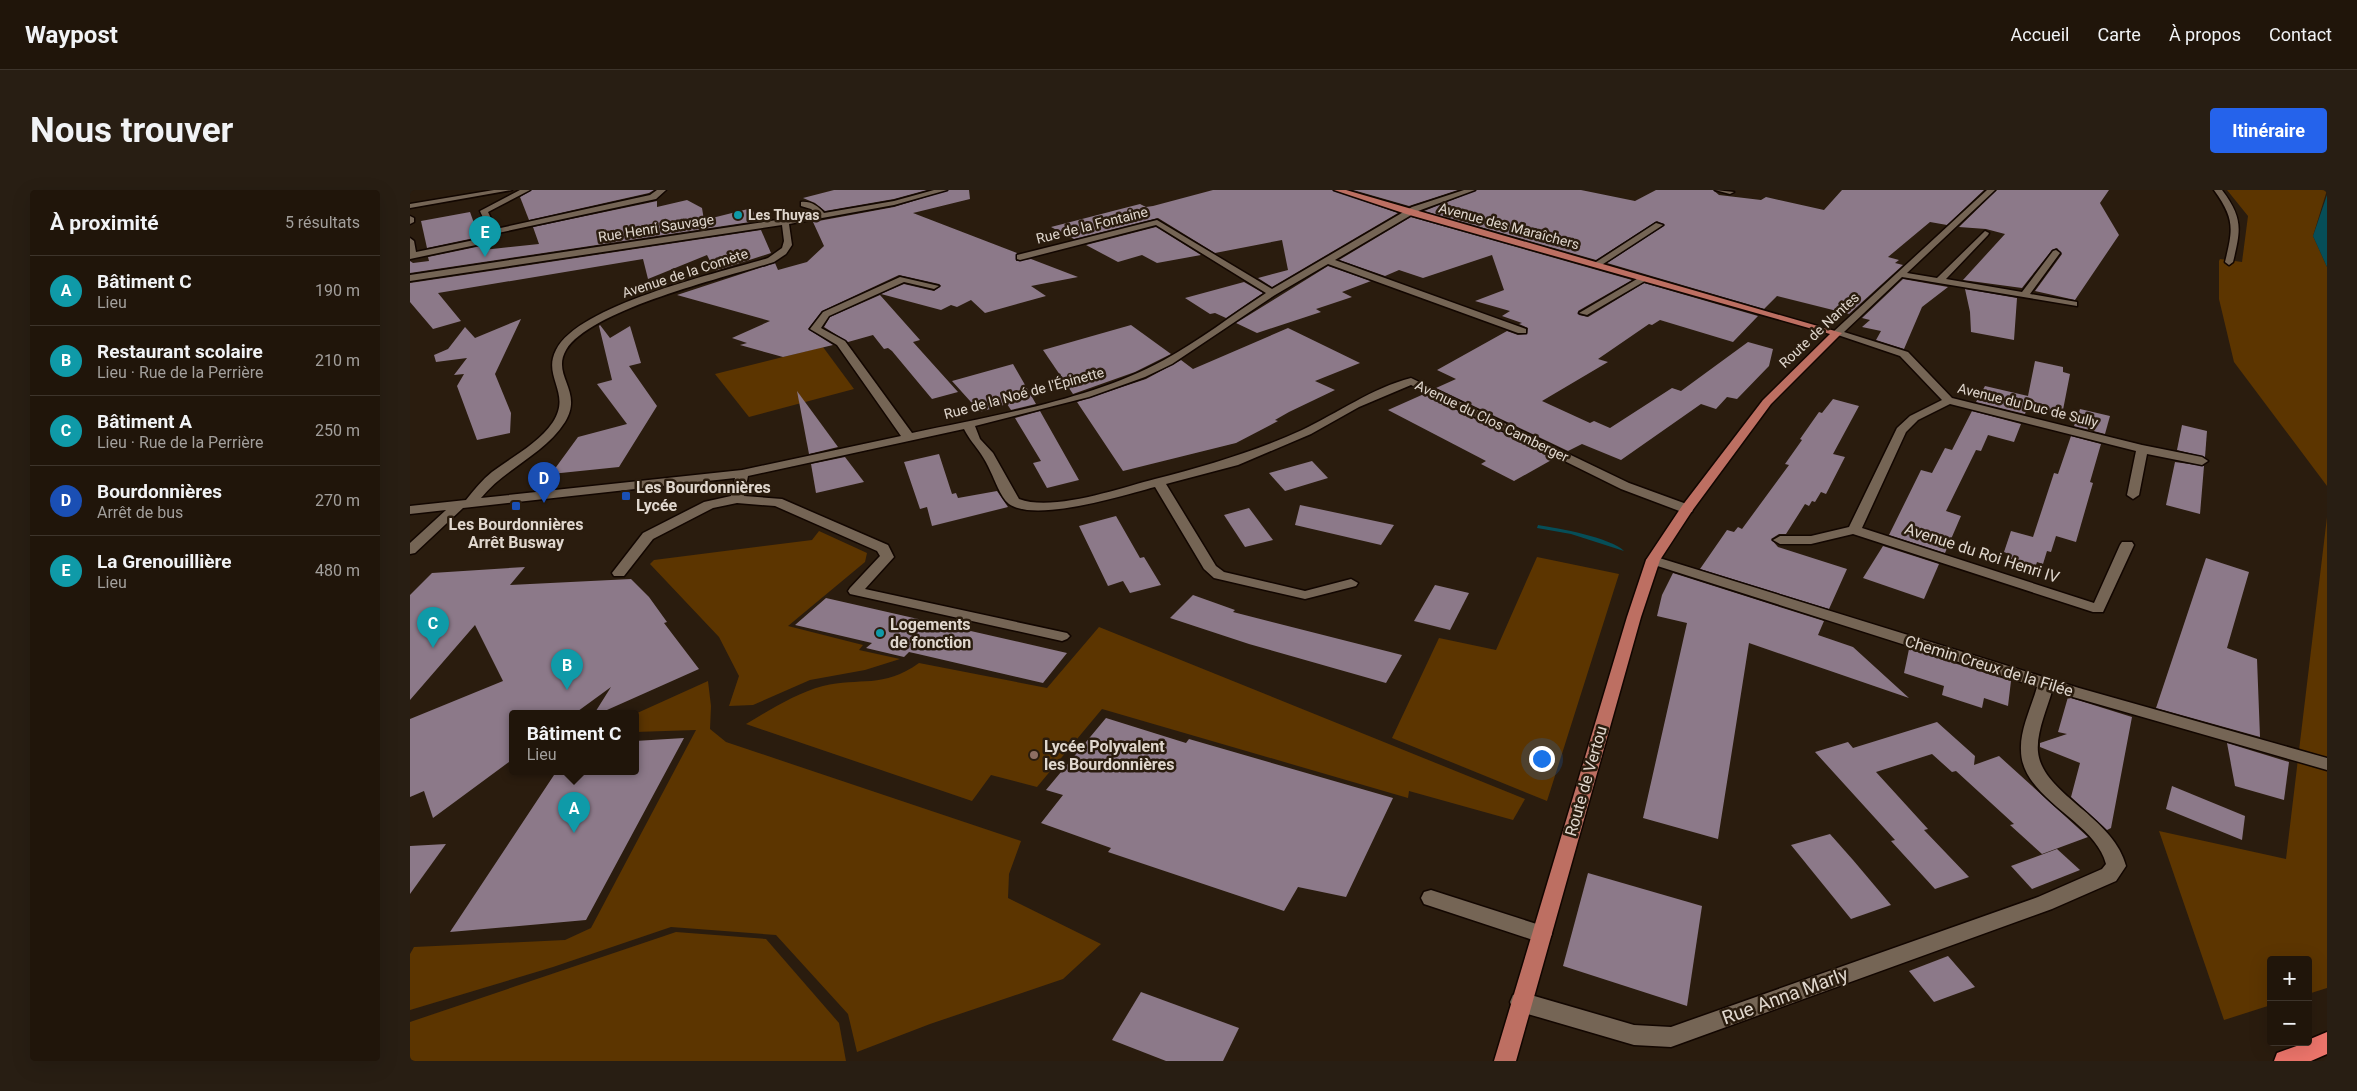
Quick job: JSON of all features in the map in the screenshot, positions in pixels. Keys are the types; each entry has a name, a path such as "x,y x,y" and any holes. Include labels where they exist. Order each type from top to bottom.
{"highway":[{"path":"2285,1061 2327,1043"}],"main road":[{"name":"Avenue des Maraîchers","path":"1338,190 1409,212 1837,333"},
{"name":"Route de Nantes","path":"1687,509 1767,402 1837,333"},
{"name":"Route de Vertou","path":"1505,1061 1634,617 1653,560 1687,509"}],"street":[{"path":"410,206 508,190"},
{"path":"410,241 411,256 487,242 495,236 484,211 526,190"},
{"path":"494,232 652,197 662,190"},
{"name":"Rue Henri Sauvage","path":"456,273 823,216 894,203 943,190"},
{"name":"Rue de la Noé de l'Épinette","path":"410,510 718,478 909,438 1051,405 1141,375 1168,362 1272,293 1409,212 1471,190"},
{"path":"1719,190 1730,192"},
{"name":"Route de Nantes","path":"1837,333 1991,190"},
{"path":"2218,190 2237,218 2229,262"},
{"path":"410,197 420,195"},
{"path":"804,204 814,207 823,216"},
{"path":"474,205 496,205"},
{"path":"410,222 410,217 419,215"},
{"name":"Avenue de la Comète","path":"464,504 495,476 544,439 559,422 566,403 565,388 558,376 556,365 559,352 579,332 612,312 633,303 771,260 788,248 790,242 785,222"},
{"name":"Rue de la Fontaine","path":"1020,257 1157,222 1272,293"},
{"path":"1597,264 1659,225"},
{"path":"1938,282 1984,233"},
{"path":"2024,296 2056,253"},
{"path":"1327,260 1522,331"},
{"path":"410,278 456,273"},
{"path":"410,286 436,281 456,273"},
{"path":"1899,274 2074,304"},
{"path":"1584,313 1645,278"},
{"path":"909,438 841,343 815,329 826,314 903,280 934,286"},
{"name":"Avenue du Duc de Sully","path":"1837,333 1904,354 1948,400 2142,449 2202,461"},
{"name":"Avenue du Clos Camberger","path":"968,424 975,440 987,452 1009,497 1014,502 1025,506 1052,506 1096,499 1258,453 1307,432 1355,405 1411,381 1625,486 1687,509"},
{"path":"1780,540 1811,540 1854,530 1900,430 1914,418 1942,405 1948,400"},
{"path":"2133,495 2142,449"},
{"path":"736,499 742,474"},
{"path":"1158,482 1211,569 1219,575 1305,594 1351,584"},
{"path":"619,573 648,536 709,505 736,499 777,502 883,548 887,557 855,590 1062,636"},
{"path":"410,550 464,504"},
{"name":"Avenue du Roi Henri IV","path":"1854,530 2098,609 2127,545"},
{"name":"Chemin Creux de la Filée","path":"1653,560 2046,684 2199,730 2327,764"},
{"name":"Rue Anna Marly","path":"1521,1002 1634,1036 1671,1037 2045,903 2109,875 2116,866 2111,851 2103,840 2051,790 2034,769 2029,751 2046,684"},
{"path":"1431,898 1542,934"}],"shaded area":[{"path":"2227,190 2327,190 2313,236 2327,267 2327,486 2234,362 2219,299 2219,261 2220,259 2242,262 2248,216"},
{"path":"823,347 854,389 749,417 715,374"},
{"path":"2327,517 2327,988 2312,993 2312,956 2267,956 2267,1006 2224,1020 2159,831 2286,859"},
{"path":"819,531 867,553 865,562 788,626 863,645 859,650 900,659 865,670 810,680 753,705 729,706 739,676 719,637 650,564 654,560 812,540"},
{"path":"1537,557 1619,574 1547,801 1392,738 1439,638 1496,650"},
{"path":"1099,627 1525,799 1513,820 1409,791 1408,798 1102,709 1037,787 991,775 972,801 746,724 783,702 813,689 836,683 883,679 906,671 919,663 1047,688"},
{"path":"708,681 711,706 710,729 726,742 1021,841 1009,874 1008,898 1101,944 1063,979 930,1024 857,1052 848,1014 776,935 671,927 553,967 410,1010 410,954 414,947 565,940 591,928 696,730 639,732 639,712"},
{"path":"676,932 766,939 839,1023 846,1061 410,1061 410,1022"}],"water":[{"path":"2327,195 2327,267 2313,236"},
{"path":"1538,525 1597,538 1618,546 1624,551 1571,534 1537,528"}],"building":[{"path":"532,190 654,190 649,193 529,220 520,197"},
{"path":"834,190 927,190 894,199 825,211 815,203 803,198"},
{"path":"949,190 969,190 970,199 913,213 1017,253 1016,261 1031,259 1078,277 1031,286 1046,296 985,313 971,300 957,307 951,305 941,310 881,294 904,284 934,291 941,286 899,275 822,311 808,329 833,345 783,357 740,345 747,343 732,338 770,321 677,295 775,263 778,270 807,262 824,246 813,222 894,207"},
{"path":"1213,190 1332,190 1398,213 1272,287 1258,278 1288,270 1282,240 1215,253 1158,218 1074,239 1051,227 1140,204 1146,207 1153,206"},
{"path":"1353,190 1458,190 1409,206"},
{"path":"1477,190 1581,190 1635,201 1656,190 1713,190 1719,195 1761,200 1766,197 1824,210 1842,190 1984,190 1947,225 1930,222 1888,257 1899,260 1895,263 1903,265 1849,314 1777,296 1764,309 1607,263 1665,225 1657,221 1596,260 1424,211"},
{"path":"1997,190 2109,190 2100,203 2119,235 2075,300 2035,291 2062,254 2057,248 2052,250 2022,288 1963,280 2005,234 1986,229 1959,227"},
{"path":"687,200 702,208 704,220 752,208 757,221 410,273 410,261 413,263 429,261 428,257 481,246 483,250 539,244 533,227 657,201 657,207"},
{"path":"470,212 479,237 427,248 421,221"},
{"path":"1411,217 1632,280 1578,311 1579,315 1588,317 1644,283 1758,316 1733,342 1660,320 1652,325 1649,324 1598,359 1608,362 1542,401 1590,423 1594,421 1610,428 1672,388 1681,391 1748,342 1773,349 1769,366 1737,399 1727,397 1716,409 1701,404 1621,460 1582,444 1568,451 1436,388 1456,379 1437,370 1507,331 1518,335 1527,334 1528,328 1519,324 1522,323 1502,316 1510,311 1475,301 1504,290 1492,255 1423,278 1399,270 1385,276 1339,260"},
{"path":"1156,227 1201,255 1157,263 1142,255 1118,262 1086,245"},
{"path":"761,230 771,253 715,271 707,255 648,279 643,259 438,293 461,321 433,329 410,302 410,283"},
{"path":"1328,266 1371,281 1342,292 1352,297 1316,309 1321,312 1257,333 1236,323"},
{"path":"1903,279 1948,287 1922,307 1904,349 1876,340 1881,331 1862,327 1870,320 1862,318"},
{"path":"1244,282 1263,293 1226,318 1215,313 1210,314 1185,298"},
{"path":"1965,289 2017,298 2014,340 1971,332 1970,312"},
{"path":"880,295 920,340 913,342 958,392 932,399 892,351 888,348 884,349 873,335 848,342 824,327 830,317"},
{"path":"521,319 495,374 511,413 510,433 477,440 457,386 464,374 454,375 467,358 436,362 434,355 448,349 465,327 475,338"},
{"path":"600,325 610,338 630,326 641,363 629,366 657,406 619,467 551,474 578,437 627,424 597,384 612,380"},
{"path":"1131,325 1171,354 1135,372 1073,394 1043,350"},
{"path":"1288,328 1360,363 1315,381 1335,390 1289,412 1275,420 1278,421 1236,443 1123,471 1077,402 1146,379 1181,360 1193,369"},
{"path":"2035,361 2063,367 2063,372 2070,374 2062,415 2028,406 2025,414 1976,402 1985,386 2028,396"},
{"path":"1013,364 1036,404 1011,410 1007,404 980,412 952,381"},
{"path":"797,391 838,447 809,454"},
{"path":"1424,394 1555,458 1514,481 1481,464 1486,461 1388,410"},
{"path":"1833,399 1859,406 1833,454 1845,457 1826,494 1821,492 1815,502 1812,501 1809,506 1805,504 1786,534 1779,534 1771,539 1778,547 1847,569 1829,609 1700,569 1727,530 1734,532 1738,527 1742,529 1789,465 1785,464 1802,440 1800,439 1819,412 1822,413"},
{"path":"2080,409 2110,416 2105,434 2074,426"},
{"path":"1040,411 1079,480 1047,488 1033,463 1041,461 1015,418"},
{"path":"1972,411 2021,424 2014,442 1988,435 1981,451 1976,450 1946,511 1961,516 1945,553 1889,535 1921,470 1932,473 1945,448 1952,450"},
{"path":"2182,425 2207,431 2205,457 2177,450"},
{"path":"2071,436 2101,444 2090,482 2093,483 2076,542 2056,536 2051,552 2047,551 2043,564 2037,562 2035,568 2007,560 2009,554 2004,552 2011,531 2033,537 2054,473 2058,474"},
{"path":"939,454 952,494 956,493 958,498 997,491 1008,507 932,526 927,507 920,509 904,462"},
{"path":"845,457 864,482 816,493 811,464"},
{"path":"1312,461 1328,478 1285,491 1269,473"},
{"path":"2175,462 2204,466 2200,514 2166,505"},
{"path":"1300,505 1394,525 1381,545 1295,525"},
{"path":"1249,508 1273,540 1245,547 1224,515"},
{"path":"1116,516 1140,558 1144,557 1161,585 1130,593 1123,581 1108,586 1079,526"},
{"path":"1883,546 1939,564 1924,599 1863,578"},
{"path":"2206,558 2249,572 2227,648 2257,659 2260,737 2156,708"},
{"path":"525,567 510,585 631,579 649,597 667,622 664,623 699,669 607,710 597,710 611,687 579,710 509,710 509,762 433,818 424,791 410,797 410,719 503,681 475,625 410,700 410,595 432,573"},
{"path":"1673,573 1824,621 1818,635 1853,647 1909,698 1749,643 1718,839 1643,818 1687,623 1657,616 1662,595"},
{"path":"1435,585 1469,593 1450,630 1414,621"},
{"path":"1193,595 1235,610 1233,612 1402,655 1386,683 1249,644 1170,618"},
{"path":"826,598 1067,653 1043,683 909,652 904,657 866,648 872,643 795,625"},
{"path":"1909,649 2011,681 2008,706 1984,698 1982,708 1942,695 1944,686 1904,673"},
{"path":"2068,697 2132,717 2111,828 2107,830 2071,797 2080,763 2040,747 2040,743 2067,734 2058,732"},
{"path":"1106,718 1186,743 1189,739 1393,798 1346,897 1298,887 1284,911 1108,852 1111,848 1041,823 1063,795 1046,790"},
{"path":"1937,722 1975,756 1974,765 1999,756 2088,837 2042,854 2010,825 2014,824 1956,771 1952,772 1932,754 1876,772 1928,829 1924,830 1969,877 1935,889 1891,841 1895,840 1815,752 1848,742 1853,748"},
{"path":"684,738 586,920 450,932 554,775 639,775 639,741"},
{"path":"2227,743 2289,762 2284,800 2235,786"},
{"path":"2172,786 2245,816 2242,840 2166,809"},
{"path":"1830,834 1891,905 1851,919 1791,845"},
{"path":"446,844 410,894 410,846"},
{"path":"2057,849 2080,870 2032,889 2011,866"},
{"path":"1588,873 1702,906 1687,1006 1563,966"},
{"path":"1948,956 1975,987 1934,1002 1909,971"},
{"path":"1141,992 1239,1028 1223,1061 1166,1061 1112,1040"}],"place":[{"name":"Les Thuyas","path":"738,215"},
{"name":"La Grenouillière","path":"485,257"},
{"name":"Les Bourdonnières Lycée","path":"626,496"},
{"name":"Bourdonnières","path":"544,503"},
{"name":"Les Bourdonnières Arrêt Busway","path":"516,506"},
{"name":"Logements de fonction","path":"880,633"},
{"name":"Bâtiment A","path":"433,648"},
{"name":"Restaurant scolaire","path":"567,690"},
{"name":"Lycée Polyvalent les Bourdonnières","path":"1034,755"},
{"name":"Bâtiment C","path":"574,833"}]}
